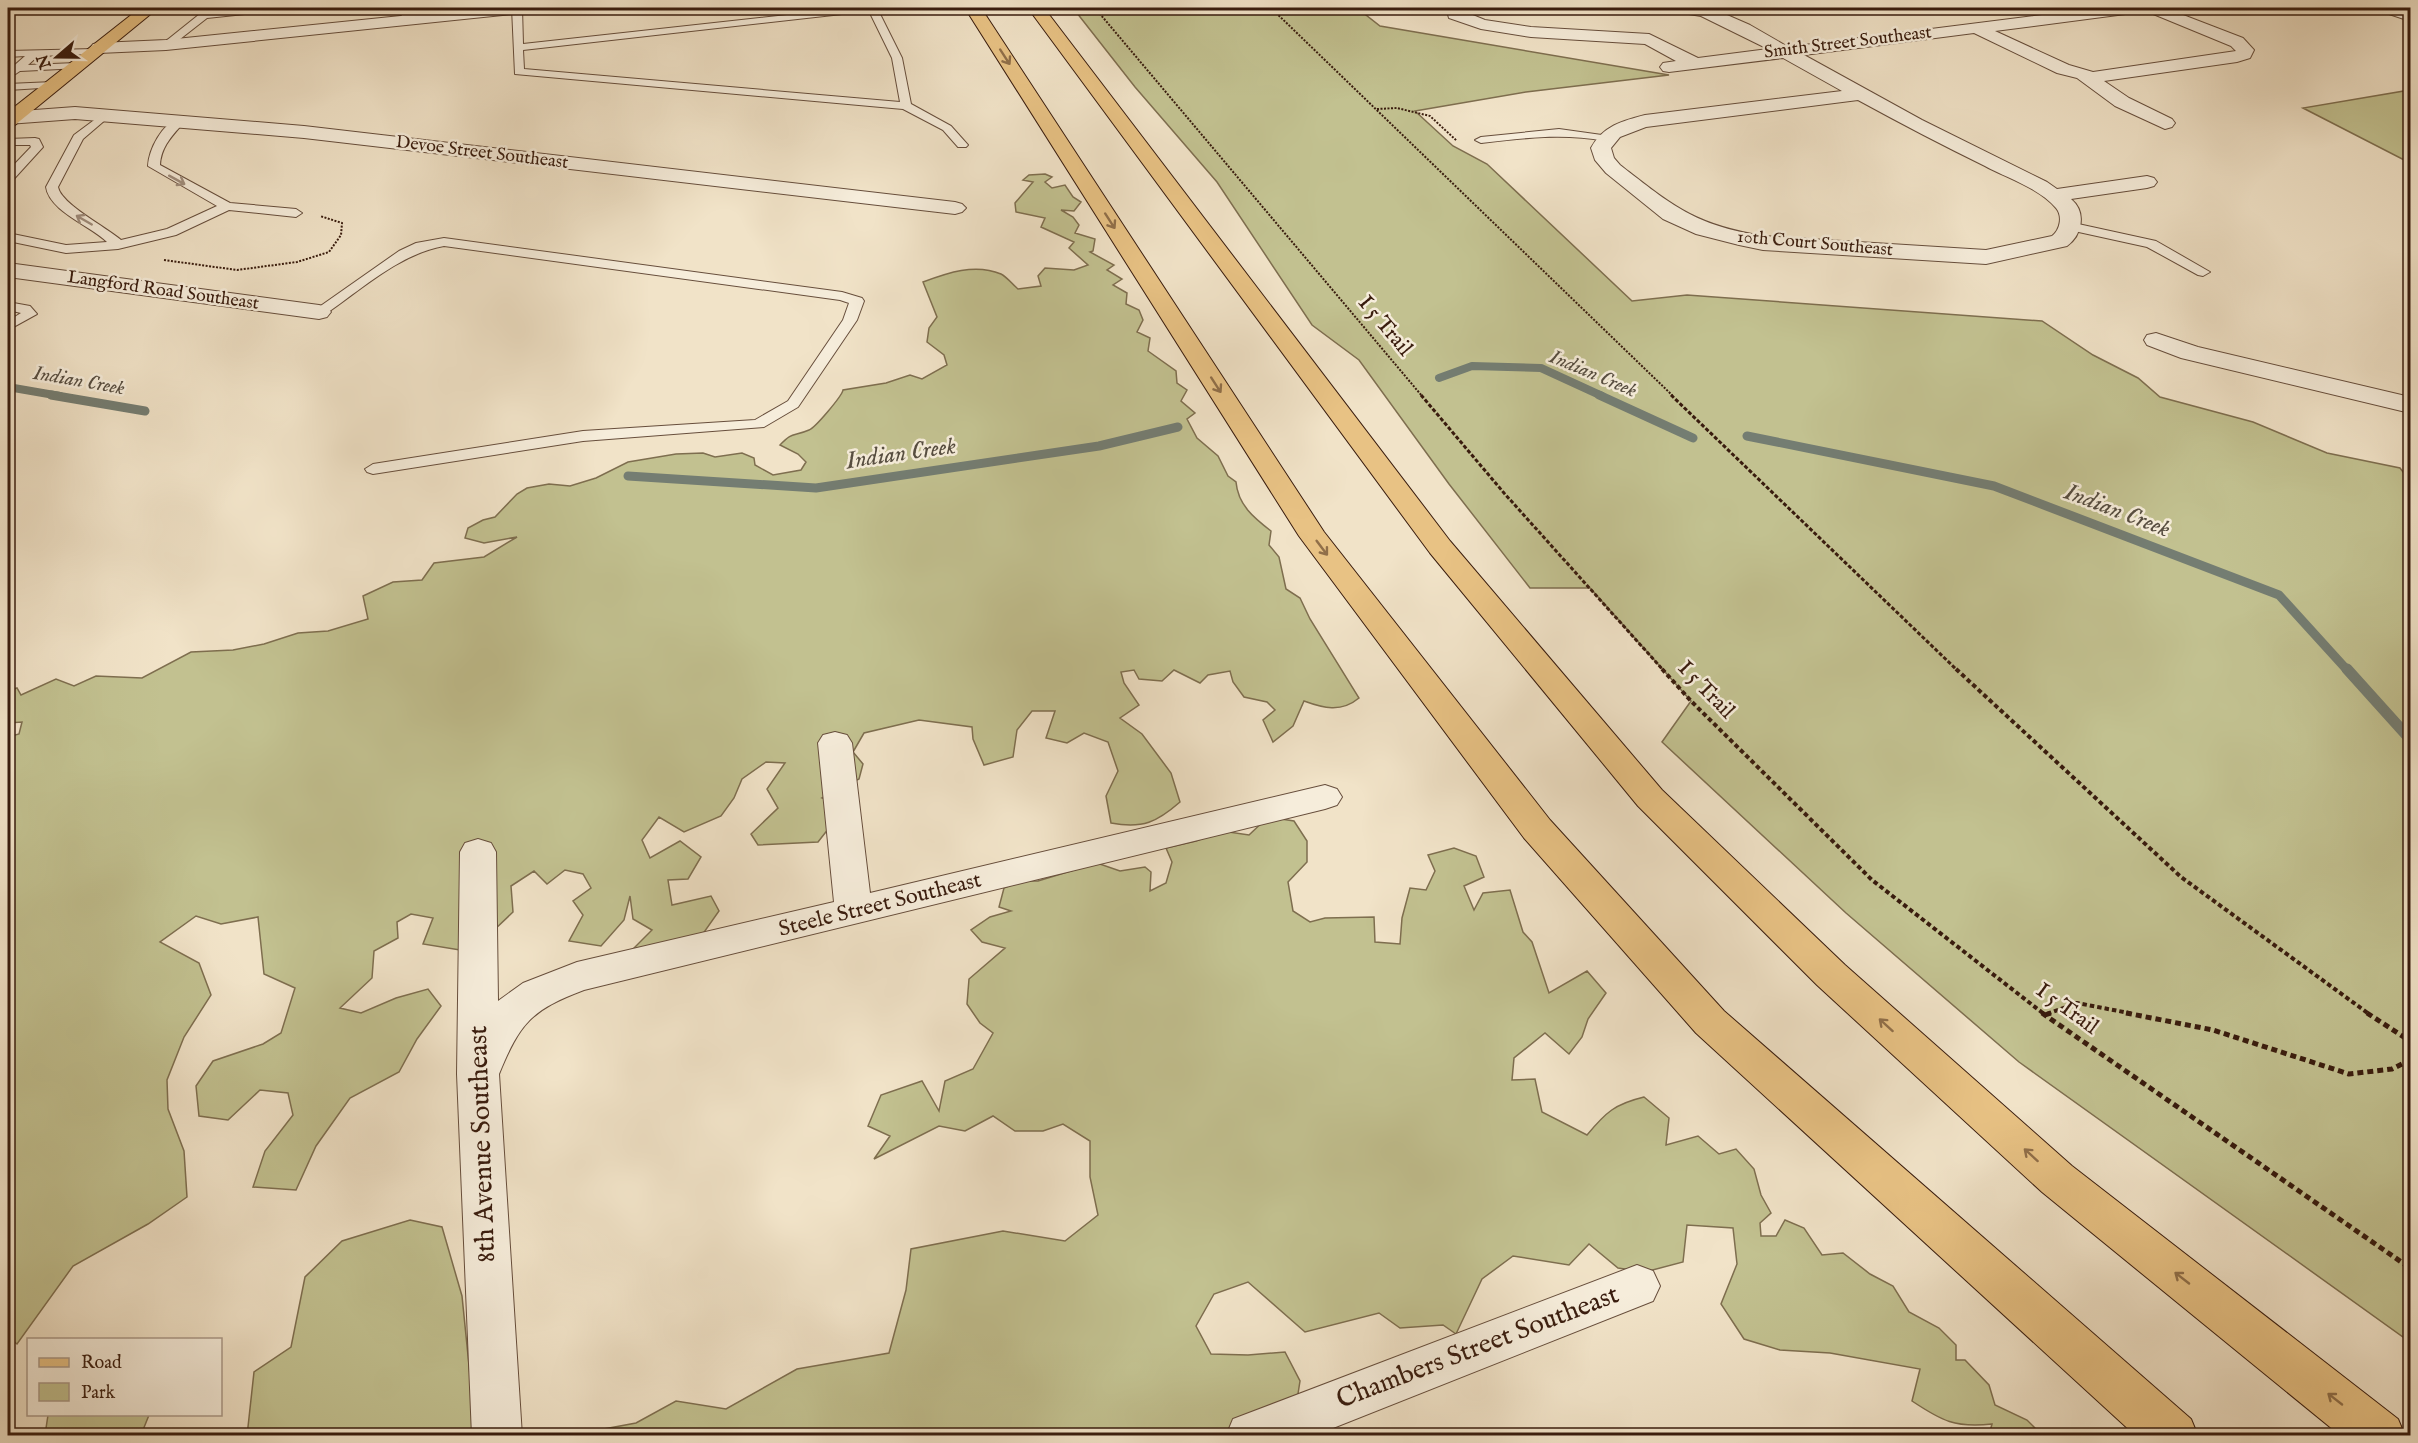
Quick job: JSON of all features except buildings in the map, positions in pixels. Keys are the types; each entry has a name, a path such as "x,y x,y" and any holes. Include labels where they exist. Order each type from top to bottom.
{"main road":[{"path":"9,119 150,8"},
{"path":"973,8 1313,536 1537,829 1710,1022 2173,1436"},
{"path":"1036,8 1440,547 1650,798 1831,975 2057,1179 2380,1436"}],"street":[{"path":"96,50 165,45 407,14 522,8"},
{"path":"1454,8 1455,14 1464,19 1499,27 1548,34 1649,39 1694,63"},
{"path":"1677,8 1716,16 2055,195 2067,206 2071,220 2069,226"},
{"name":"Smith Street Southeast","path":"1669,67 2133,8"},
{"path":"1978,28 2063,69 2102,77 2237,57 2244,54 2245,50 2237,42 2152,8"},
{"path":"2386,8 2410,16"},
{"path":"2084,75 2122,102 2165,123"},
{"path":"1605,138 1627,126 1645,121 1862,94"},
{"name":"Devoe Street Southeast","path":"9,119 75,113 304,132 955,208"},
{"name":"10th Court Southeast","path":"1605,138 1601,148 1605,160 1655,202 1672,215 1693,225 1735,239 1763,243 1986,257 2059,241 2066,236 2069,226"},
{"path":"2055,195 2147,182"},
{"name":"Langford Road Southeast","path":"8,270 319,312"},
{"path":"2156,340 2190,353 2410,405"},
{"path":"835,743 854,912"},
{"name":"Steele Street Southeast","path":"478,1074 498,1027 518,1003 545,988 577,977 1325,797"},
{"name":"8th Avenue Southeast","path":"478,852 478,1074 497,1436"},
{"name":"Chambers Street Southeast","path":"1251,1436 1637,1286"}],"lane":[{"path":"517,8 519,72 906,106 947,128 962,145"},
{"path":"518,48 872,8 897,58 906,106"},
{"path":"165,45 207,11 254,10"},
{"path":"8,54 96,50"},
{"path":"8,76 35,53"},
{"path":"18,68 76,66"},
{"path":"8,87 53,85"},
{"path":"105,115 78,137 52,187 53,194 73,213 103,231 118,245"},
{"path":"179,121 168,132 157,152 154,166 227,206 296,213"},
{"path":"1481,140 1556,131 1586,133 1605,138"},
{"path":"8,178 37,147 35,141 12,142"},
{"path":"8,164 22,151 24,144 12,142"},
{"path":"8,237 66,249 118,245 171,232 227,206"},
{"path":"2069,226 2144,242 2203,272"},
{"path":"319,312 404,254 421,246 444,242 842,296 857,301 850,320 794,404 759,424 583,436 373,469"},
{"path":"8,306 25,309 30,314 8,326"}],"path":[{"name":"I 5 Trail","path":"1095,8 1504,493 1691,701 1872,880 2045,1016 2410,1268"},
{"path":"1271,8 1941,656 2181,877 2346,999 2410,1041"},
{"path":"1376,109 1415,110 1430,116 1454,140 1481,140"},
{"path":"118,245 130,255 237,270 297,262 329,252 341,235 342,223 324,216 296,213"},
{"path":"2045,1016 2077,1003 2213,1030 2349,1074 2392,1069 2410,1060"}],"green space":[{"path":"1073,8 1357,8 1380,26 1669,75 1526,92 1415,111 1453,146 1487,164 1632,301 1687,295 2042,321 2093,355 2138,378 2160,397 2253,422 2327,453 2400,468 2410,481 2410,1342 2019,1062 1846,913 1662,742 1691,701 1590,588 1530,588 1449,484 1359,360 1312,325 1217,182 1135,87"},
{"path":"2410,90 2410,163 2303,108"},
{"path":"1045,174 1052,177 1045,182 1052,188 1065,185 1073,197 1081,202 1074,211 1061,210 1073,217 1079,225 1075,233 1095,239 1093,251 1090,252 1114,265 1107,270 1122,279 1113,285 1127,293 1126,304 1139,310 1143,320 1137,332 1150,338 1148,351 1176,371 1177,383 1187,390 1181,401 1195,413 1187,419 1197,438 1218,456 1228,476 1236,482 1243,504 1271,531 1269,545 1279,557 1286,589 1300,598 1310,619 1359,698 1345,706 1332,708 1304,701 1293,726 1273,742 1263,720 1275,710 1267,702 1244,697 1233,682 1230,671 1208,675 1200,683 1174,670 1162,681 1139,679 1134,670 1121,672 1124,683 1139,705 1120,718 1142,734 1171,773 1180,802 1156,819 1132,825 1111,823 1106,796 1118,771 1108,742 1084,733 1067,743 1046,738 1055,711 1032,711 1017,730 1013,757 984,765 973,739 972,727 919,720 864,733 853,752 863,764 859,779 822,798 850,809 836,819 818,842 758,845 751,834 778,808 767,789 785,763 766,762 742,779 734,798 721,816 684,832 659,817 642,840 650,858 680,841 701,857 688,879 668,880 672,905 711,896 719,911 681,965 630,952 652,930 633,919 630,896 624,920 601,946 569,941 583,915 573,901 591,888 583,874 565,870 547,884 534,871 511,886 513,912 491,933 460,950 423,944 433,918 411,914 397,922 398,938 374,951 372,978 340,1008 361,1013 396,998 428,989 441,1006 417,1039 399,1072 350,1098 316,1146 296,1190 253,1187 265,1151 293,1115 288,1093 260,1090 228,1120 199,1116 196,1086 213,1061 263,1044 281,1033 295,988 264,974 258,917 221,924 196,916 160,942 199,963 211,995 184,1037 167,1080 168,1109 184,1151 187,1197 148,1224 73,1266 17,1344 8,1337 8,737 19,734 22,722 8,723 8,691 17,688 21,695 56,679 74,686 96,676 142,678 191,652 233,650 264,644 298,633 328,631 368,619 363,596 393,582 422,580 434,563 484,557 517,537 484,543 465,538 468,528 495,517 517,494 527,488 549,484 570,486 596,478 628,462 676,454 703,453 715,457 742,453 754,458 755,465 773,475 801,470 806,462 798,454 780,445 791,436 812,428 843,390 886,383 910,375 922,379 947,365 944,355 927,342 929,328 937,317 923,282 961,270 981,269 1001,274 1018,289 1041,286 1038,276 1045,268 1074,270 1088,265 1069,248 1074,242 1041,227 1045,218 1016,212 1015,203 1033,182 1023,180 1029,175"},
{"path":"1268,817 1294,821 1307,841 1307,862 1288,882 1293,911 1310,922 1325,918 1374,917 1375,942 1400,944 1402,918 1410,888 1426,890 1435,871 1428,855 1454,848 1476,856 1484,877 1464,886 1474,910 1483,893 1510,890 1523,932 1532,942 1549,993 1587,971 1606,993 1588,1019 1582,1037 1569,1054 1545,1033 1514,1058 1512,1080 1535,1079 1542,1112 1587,1135 1600,1120 1618,1106 1644,1097 1669,1118 1666,1145 1698,1136 1719,1154 1736,1149 1754,1169 1761,1195 1771,1213 1760,1223 1761,1236 1776,1236 1785,1220 1804,1228 1822,1255 1843,1253 1870,1274 1893,1286 1909,1312 1939,1328 1956,1345 1956,1360 1965,1360 1989,1385 1995,1405 2027,1420 2042,1435 1989,1435 1992,1424 1958,1424 1932,1414 1912,1401 1920,1369 1830,1353 1780,1350 1744,1339 1721,1304 1737,1264 1733,1228 1687,1225 1683,1262 1645,1272 1618,1268 1589,1244 1569,1265 1513,1256 1482,1279 1456,1334 1443,1325 1400,1328 1379,1313 1305,1332 1248,1282 1214,1294 1196,1326 1211,1354 1248,1355 1285,1352 1300,1381 1292,1432 1283,1435 566,1436 636,1423 676,1401 726,1409 797,1369 889,1353 906,1290 911,1249 1003,1231 1065,1241 1098,1215 1090,1177 1090,1141 1063,1124 1043,1131 1015,1131 993,1116 965,1131 939,1126 874,1159 890,1136 868,1126 881,1095 922,1081 939,1111 945,1081 973,1069 993,1033 980,1023 967,1004 969,979 1005,948 982,942 971,930 990,917 1011,911 999,907 1004,888 1021,881 1038,881 1097,863 1120,871 1145,867 1151,872 1150,891 1166,883 1172,862 1166,848 1196,841 1222,831 1249,835"},
{"path":"410,1220 442,1227 462,1296 476,1435 247,1436 254,1372 291,1347 305,1277 342,1241"},
{"path":"48,1416 149,1416 141,1435 45,1435"}],"waterway":[{"name":"Indian Creek","path":"1439,378 1472,366 1541,368 1602,396"},
{"name":"Indian Creek","path":"8,387 60,396"},
{"name":"Indian Creek","path":"51,395 145,411"},
{"name":"Indian Creek","path":"1599,395 1693,438"},
{"name":"Indian Creek","path":"628,476 816,488 1099,446 1178,427"},
{"name":"Indian Creek","path":"1747,436 1994,486 2279,595 2348,671"},
{"name":"Indian Creek","path":"2347,669 2410,739"}]}
